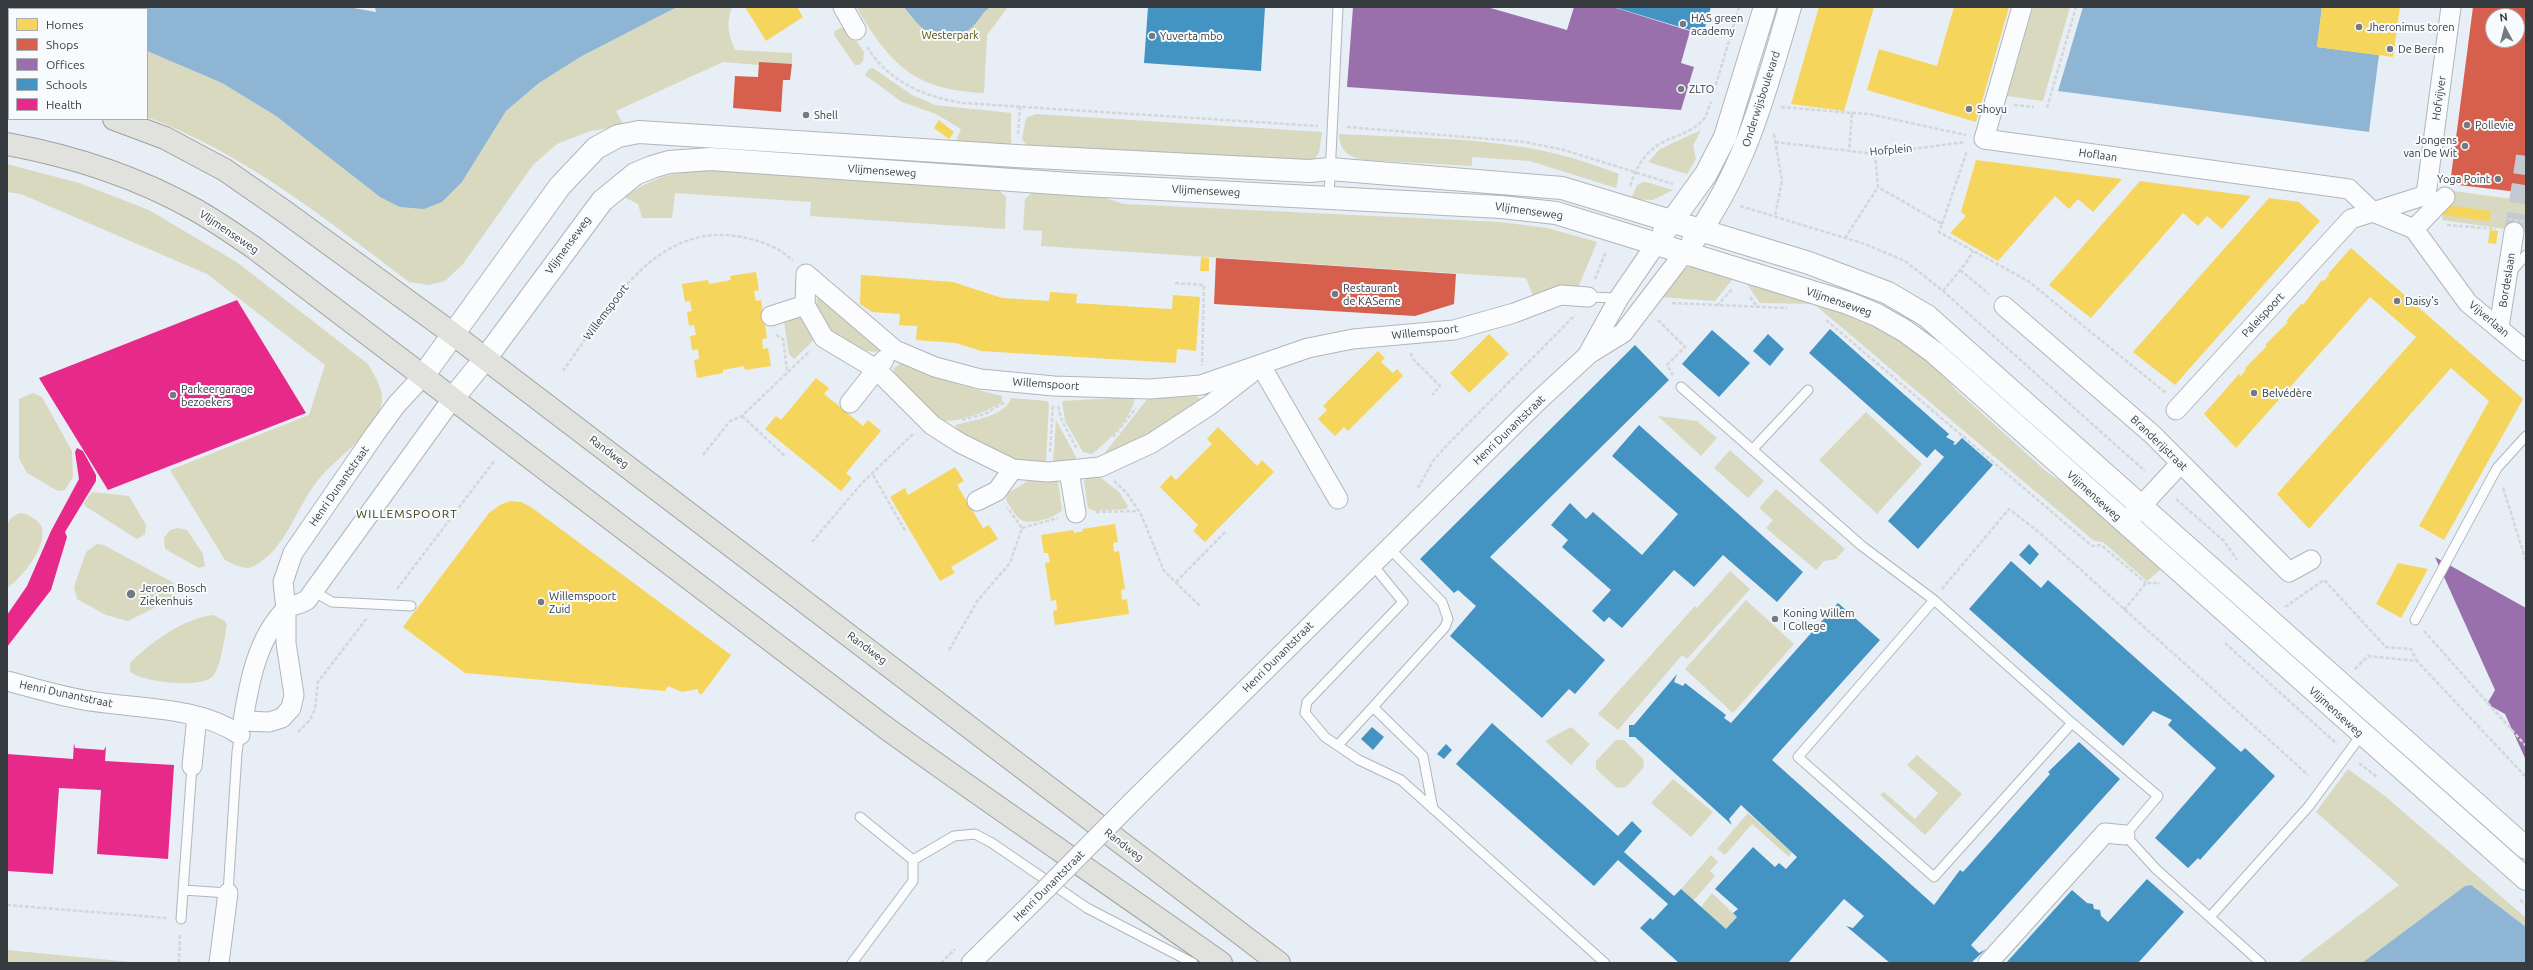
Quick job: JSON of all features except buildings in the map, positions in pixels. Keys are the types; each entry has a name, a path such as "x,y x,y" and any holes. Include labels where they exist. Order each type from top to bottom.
{"main road":[{"path":"117,120 165,138 224,170 453,334"},
{"name":"Vlijmenseweg","path":"7,144 60,154 104,169 194,209 253,247 453,398"},
{"name":"Randweg","path":"453,334 1279,963"},
{"path":"453,398 886,728 982,798 1110,884 1221,963"}],"street":[{"path":"843,7 856,30"},
{"name":"Onderwijsboulevard","path":"1672,220 1706,174 1725,137 1765,7"},
{"name":"Onderwijsboulevard","path":"1702,230 1733,177 1754,128 1790,7"},
{"path":"1984,140 2022,7"},
{"name":"Hofvijver","path":"2426,192 2451,7"},
{"path":"423,376 560,186 596,148 618,136 639,132 667,132 1016,156 1301,170 1330,169 1562,188 1672,220 1848,276 1910,305 1942,328 2526,848"},
{"name":"Hoflaan","path":"1984,140 2349,189 2373,212"},
{"name":"Vlijmenseweg","path":"453,398 485,359 602,202 635,174 669,162 711,160 1084,185 1500,207 1556,213 1848,303 1877,315 1905,331 1975,388 2124,524 2526,879"},
{"path":"2426,192 2445,197 2414,229 2373,212 2426,192"},
{"name":"Paleispoort","path":"2178,407 2352,219 2373,212"},
{"name":"Henri Dunantstraat","path":"1589,354 1619,298 1672,220"},
{"name":"Bordeslaan","path":"2499,327 2507,276 2520,227"},
{"name":"Vijverlaan","path":"2414,229 2468,303 2499,327 2526,351"},
{"name":"Henri Dunantstraat","path":"971,963 1372,564 1589,354 1623,333 1702,230"},
{"path":"771,316 804,305 806,274"},
{"name":"Willemspoort","path":"806,274 895,350 935,367 980,378 1009,382 1054,386 1150,389 1201,385 1261,366 1308,348 1353,339 1454,330 1514,313 1561,295 1588,297"},
{"name":"Willemspoort","path":"804,305 824,338 876,369 928,422 960,443 1014,469 1048,472 1094,468 1152,443 1210,405 1261,366"},
{"name":"Branderijstraat","path":"2004,306 2153,435 2180,464 2289,572 2311,560"},
{"path":"850,403 876,369 895,350"},
{"path":"1261,366 1338,499"},
{"name":"Henri Dunantstraat","path":"7,681 88,701 197,716 227,726 241,728 282,718 291,708 294,695 286,643 286,609 283,582 293,553 375,434 398,404 423,376"},
{"path":"1201,385 1210,405"},
{"path":"241,728 250,682 268,634 286,609 307,600 453,398"},
{"path":"2124,524 2180,464"},
{"path":"977,501 997,491 1014,469"},
{"path":"1069,471 1076,513"},
{"path":"192,766 197,716"},
{"path":"1988,963 2105,833 2125,835"},
{"path":"219,963 228,893"}],"lane":[{"path":"1329,197 1338,7"},
{"path":"2507,276 2526,255"},
{"path":"1588,297 1619,298"},
{"path":"1681,387 1862,546 1934,600 2158,796 2125,835 2156,869 2262,963"},
{"path":"1752,450 1808,390"},
{"path":"2415,620 2497,468 2526,436"},
{"path":"1338,745 1445,627 1448,619 1442,602 1389,548"},
{"path":"1372,564 1403,602 1307,702 1305,713 1325,736 1359,760 1401,780 1605,963"},
{"path":"313,591 332,602 379,606 411,606"},
{"path":"1934,600 1798,757 1934,877 2072,722"},
{"path":"1373,707 1424,756 1433,809"},
{"path":"183,890 228,893 241,728"},
{"path":"2210,917 2309,806 2362,734"},
{"path":"181,919 192,766"},
{"path":"860,817 913,860"},
{"path":"913,860 954,836 976,834 992,843 1087,908 1193,963"},
{"path":"852,963 913,881 913,860"}],"path":[{"path":"1622,206 1634,172 1645,156 1655,148 1689,132 1704,118 1712,102 1739,7"},
{"path":"2047,108 2076,7"},
{"path":"856,30 884,68 901,82 920,92 941,100 963,104 1020,107 1016,156"},
{"path":"1776,106 1869,114 1984,140"},
{"path":"1849,152 1852,113"},
{"name":"Onderwijsboulevard","path":"1773,128 1782,181 1775,216"},
{"path":"1984,140 1968,148 1939,232 2028,281 2178,407"},
{"name":"Hofplein","path":"1775,142 1875,154 1984,140"},
{"path":"1845,238 1878,187 1875,154"},
{"path":"1634,172 1694,191"},
{"path":"1878,187 1942,224"},
{"path":"2445,197 2498,205 2496,218 2520,227"},
{"path":"2442,224 2520,227"},
{"path":"1415,492 1433,461 1449,443 1572,320 1588,297 1613,230"},
{"name":"Willemspoort","path":"563,372 624,286 664,251 692,238 727,234 763,241 787,255 806,274"},
{"path":"1943,291 1973,251"},
{"path":"1960,270 2004,306"},
{"path":"1175,283 1204,285 1201,385"},
{"path":"1717,306 1735,287"},
{"path":"1747,292 1758,307"},
{"path":"1669,303 1790,309"},
{"path":"1820,315 2092,546 2101,545 2146,584"},
{"path":"771,316 773,334 783,339 787,370"},
{"path":"1654,317 1685,347 1667,365 1681,387"},
{"path":"1408,334 1412,358 1440,386 1432,395"},
{"path":"703,455 730,421 742,416 787,370 824,338"},
{"path":"812,542 862,483 873,475 928,422 985,414 1000,407 1005,402 1009,382"},
{"path":"1054,386 1062,421 1094,468 1126,492 1141,514 1164,571 1200,606"},
{"path":"1048,472 1054,386"},
{"path":"1109,442 1150,389"},
{"path":"742,416 785,456"},
{"path":"293,736 310,720 315,709 318,682 379,606 395,592 494,460"},
{"path":"2497,468 2526,562"},
{"path":"873,475 906,532"},
{"path":"949,650 978,600 1010,563 1022,528 997,491"},
{"path":"1934,600 2009,509 2040,533 2308,776"},
{"path":"1176,582 1226,531"},
{"path":"2285,607 2324,580 2386,647 2411,650 2417,661 2526,777"},
{"path":"2415,620 2526,746"},
{"path":"2355,669 2368,656 2417,661"},
{"path":"7,905 181,919 178,963"}],"green space":[{"path":"677,7 732,7 728,23 735,50 792,53 792,64 759,65 723,62 616,111 624,126 590,131 557,144 533,165 463,264 445,281 429,285 409,282 316,212 251,169 217,149 183,132 148,117 148,51 222,83 276,116 380,197 442,202 462,182 506,111 539,83 582,56"},
{"name":"Westerpark","path":"856,7 1008,7 987,35 984,93 960,91 939,86 922,80 907,71 893,59 881,44"},
{"path":"2033,7 2070,7 2043,101 2007,96"},
{"path":"840,28 847,28 864,52 863,61 859,65 855,65 834,35 835,31"},
{"path":"873,68 912,95 935,105 1011,113 1011,147 955,143 961,129 936,114 902,102 865,75 869,69"},
{"path":"1036,114 1322,132 1319,153 1312,162 1028,147 1022,139 1026,118"},
{"path":"1701,130 1693,146 1696,159 1687,174 1648,162 1660,149"},
{"path":"1339,134 1451,139 1507,145 1561,155 1619,174 1616,188 1530,161 1472,157 1472,166 1365,160 1350,155 1343,149"},
{"path":"7,164 79,183 149,210 238,263 368,364 379,384 382,395 381,406 376,418 360,439 330,467 313,487 288,531 273,551 254,566 247,568 235,565 225,560 170,470 309,415 325,365 207,274 21,194 7,192"},
{"path":"702,169 995,187 1006,197 1005,229 810,216 811,202 675,193 672,218 642,218 638,204 624,197 651,181 681,172"},
{"path":"1643,182 1673,190 1653,200 1631,199 1637,185"},
{"path":"1036,189 1083,191 1124,204 1500,222 1547,228 1597,242 1578,288 1533,296 1526,278 1041,246 1042,231 1023,230 1025,199"},
{"path":"2446,190 2526,201 2526,232 2442,220"},
{"path":"1697,266 1736,275 1715,301 1659,297 1684,268"},
{"path":"1745,281 1847,311 1925,353 1956,390 2047,472 2101,509 2165,566 2147,581 2103,542 2094,541 1814,304 1760,303"},
{"path":"819,294 853,327 879,347 879,351 875,352 855,348 832,337 825,328 817,311 816,305"},
{"path":"799,316 804,319 814,338 812,342 794,359 789,354 784,322 786,318"},
{"path":"900,364 909,365 950,382 1002,396 1002,402 980,413 961,419 944,421 937,419 921,406 893,375 894,368"},
{"path":"33,393 42,397 72,451 73,477 65,490 58,491 27,473 19,458 19,399"},
{"path":"1187,395 1198,397 1201,401 1149,438 1108,456 1104,454 1148,398"},
{"path":"1135,397 1129,413 1112,436 1092,454 1083,452 1065,421 1062,401"},
{"path":"1011,398 1047,401 1049,404 1046,461 1042,464 1013,460 955,431 956,425 987,417 1002,410"},
{"path":"1866,412 1922,464 1877,514 1819,460"},
{"path":"1658,416 1697,421 1717,438 1701,456"},
{"path":"1056,420 1076,457 1073,463 1053,462"},
{"path":"1730,450 1764,481 1748,498 1714,468"},
{"path":"1096,474 1119,492 1128,506 1126,509 1095,511 1088,508 1084,481 1089,475"},
{"path":"1054,477 1058,482 1062,510 1054,516 1043,520 1030,522 1021,520 1006,500 1008,493 1031,479"},
{"path":"1776,489 1845,549 1836,559 1824,561 1816,570 1766,528 1773,520 1759,508"},
{"path":"92,492 129,496 146,525 145,534 137,539 85,506 84,503"},
{"path":"19,513 26,514 36,520 41,527 43,536 35,556 29,566 14,583 7,588 7,525 10,519"},
{"path":"178,528 187,530 203,554 205,566 199,568 165,549 164,538 170,530"},
{"path":"97,544 104,545 172,582 175,585 176,595 172,599 128,621 106,615 77,599 74,587 86,552"},
{"path":"1730,571 1750,589 1687,659 1682,655 1618,730 1598,714 1695,606 1697,608"},
{"path":"1746,600 1794,644 1733,713 1685,669"},
{"path":"214,615 225,621 227,626 220,660 213,676 207,680 197,682 173,683 148,679 131,672 130,664 132,661 159,638 191,621"},
{"path":"1571,727 1590,744 1571,765 1545,741"},
{"path":"1616,740 1624,740 1643,759 1644,767 1626,787 1617,788 1596,769 1596,761"},
{"path":"1917,755 1962,794 1925,835 1880,795 1884,792 1915,819 1938,793 1907,765"},
{"path":"2348,769 2385,796 2526,918 2526,927 2471,885 2465,886 2362,963 2297,963 2399,885 2316,812"},
{"path":"1673,779 1713,812 1691,837 1651,803"},
{"path":"1748,813 1792,852 1789,857 1752,824 1725,855 1717,849"},
{"path":"1711,855 1718,862 1710,871 1715,876 1693,901 1681,889"},
{"path":"1712,893 1737,917 1726,929 1701,907"},
{"path":"7,950 141,963 7,963"}],"water":[{"path":"7,7 348,7 376,12 375,7 677,7 582,56 539,83 506,111 462,182 442,202 424,209 400,207 380,197 276,116 222,83 148,51 148,8 8,8 7,13"},
{"path":"904,7 991,7 985,11 972,27 961,35 951,38 941,38 933,36 925,31"},
{"path":"2083,7 2322,7 2317,47 2379,55 2369,132 2058,91"},
{"path":"2471,885 2526,927 2526,963 2362,963 2465,886"}],"tunnel":[{"path":"2514,232 2526,153"}],"place":[{"name":"HAS green academy","path":"1683,24"},
{"name":"Jheronimus toren","path":"2359,27"},
{"name":"Yuverta mbo","path":"1152,36"},
{"name":"De Beren","path":"2390,49"},
{"name":"ZLTO","path":"1681,89"},
{"name":"Shoyu","path":"1969,109"},
{"name":"Shell","path":"806,115"},
{"name":"Pollevie","path":"2467,125"},
{"name":"Jongens van De Wit","path":"2465,146"},
{"name":"Yoga Point","path":"2498,179"},
{"name":"Restaurant de KASerne","path":"1335,294"},
{"name":"Daisy's","path":"2397,301"},
{"name":"Belvédère","path":"2254,393"},
{"name":"Parkeergarage bezoekers","path":"173,395"},
{"name":"Jeroen Bosch Ziekenhuis","path":"131,594"},
{"name":"Willemspoort Zuid","path":"541,602"},
{"name":"Koning Willem I College","path":"1775,619"}],"district":[{"name":"WILLEMSPOORT","path":"407,514"}]}
